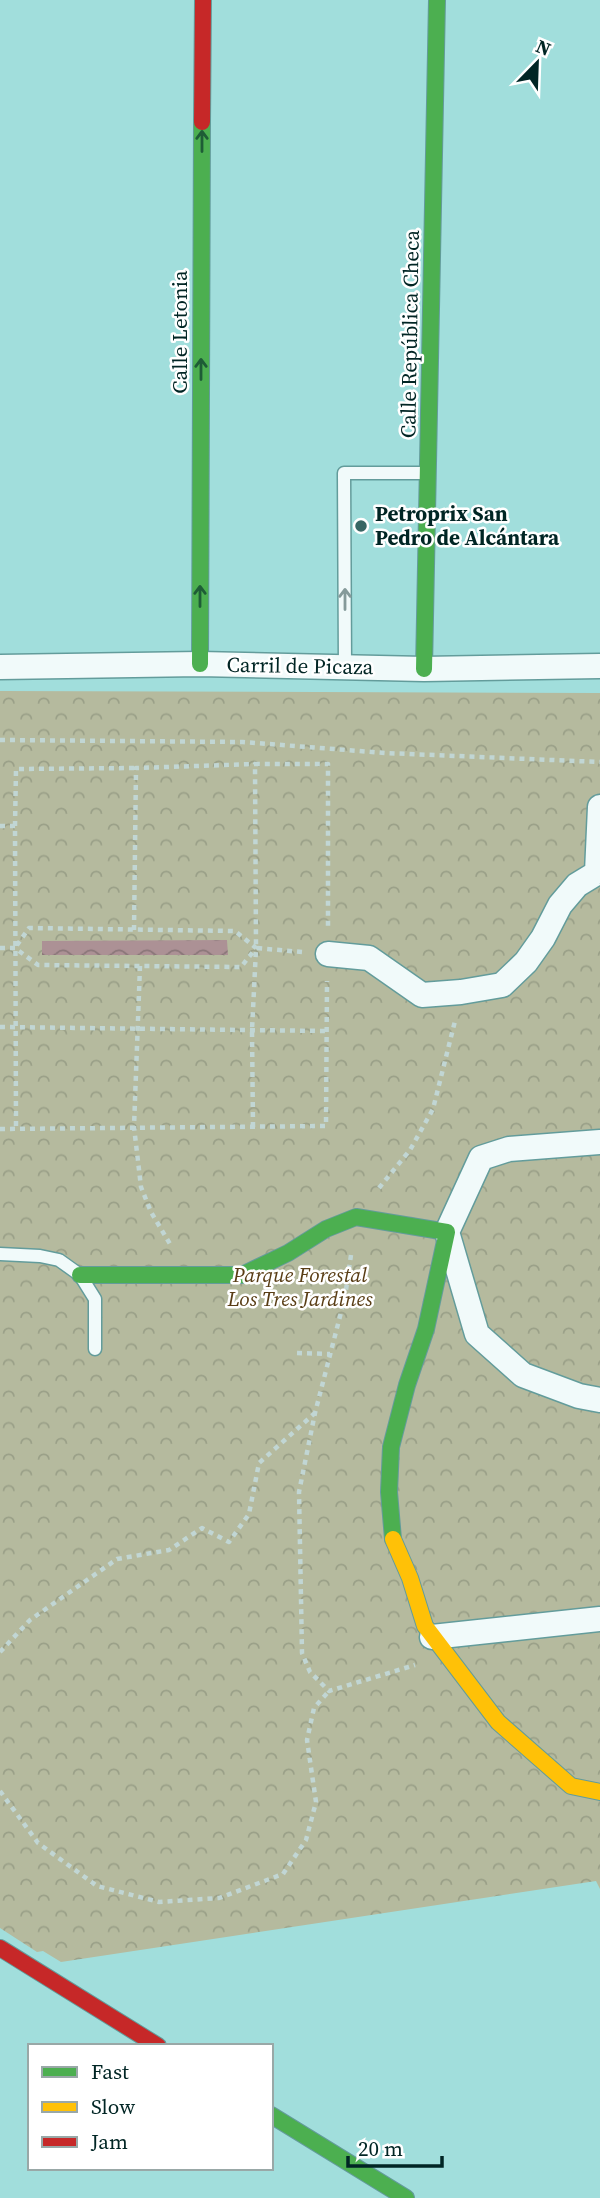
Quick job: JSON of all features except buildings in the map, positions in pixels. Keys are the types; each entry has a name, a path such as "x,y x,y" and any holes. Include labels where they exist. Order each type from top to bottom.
{"street":[{"name":"Calle Letonia","path":"200,664 203,0"},
{"name":"Calle República Checa","path":"424,669 437,0"},
{"name":"Carril de Picaza","path":"0,667 200,664 424,669 600,666"},
{"path":"328,954 369,958 422,995 502,985 526,962 543,938 560,905 577,885 598,872 600,807"},
{"path":"600,1142 509,1149 481,1158 447,1232 426,1329 407,1385 391,1447 389,1492 392,1537 410,1578 425,1626 439,1646 498,1722 571,1786 600,1793"},
{"path":"80,1275 242,1275 288,1253 326,1229 356,1217 447,1232"},
{"path":"447,1232 477,1334 523,1375 579,1396 600,1400"},
{"path":"439,1646 600,1619"},
{"path":"0,1948 155,2044"},
{"path":"273,2116 405,2198"}],"lane":[{"path":"345,667 344,473 428,473"},
{"path":"0,1254 40,1256 58,1260 80,1275 95,1299 95,1349"}],"path":[{"path":"0,740 243,742 385,753 600,762"},
{"path":"253,1127 255,764"},
{"path":"0,1129 326,1126 328,764 16,769 16,1128"},
{"path":"134,930 136,768"},
{"path":"0,826 15,826"},
{"path":"16,947 29,928 235,932 256,948 328,954"},
{"path":"0,948 16,947 38,965 241,967 256,948"},
{"path":"140,966 134,1127 141,1187 151,1212 189,1274"},
{"path":"329,1691 310,1672 302,1653 299,1492 315,1413 345,1297 356,1217 410,1150 433,1109 461,992"},
{"path":"0,1027 326,1031"},
{"path":"297,1353 330,1354"},
{"path":"0,1652 30,1620 117,1559 169,1550 202,1528 229,1542 249,1514 259,1463 315,1413"},
{"path":"0,1791 38,1843 97,1886 159,1902 219,1898 283,1874 306,1840 316,1802 307,1740 314,1708 329,1691 439,1646"}],"green space":[{"name":"Parque Forestal Los Tres Jardines","path":"0,691 600,693 600,1889 596,1881 61,1962 43,1951 37,1952 0,1928"}],"water":[{"path":"227,940 228,955 42,955 42,941"}],"traffic: fast":[{"path":"424,669 437,0"},
{"path":"200,664 202,122"},
{"path":"80,1275 242,1275 288,1253 326,1229 356,1217 447,1232 426,1329 407,1385 391,1447 389,1492 393,1539"},
{"path":"273,2116 406,2198"}],"traffic: slow":[{"path":"393,1539 410,1578 425,1626 498,1722 571,1786 600,1792"}],"traffic: jam":[{"path":"202,122 203,0"},
{"path":"0,1948 155,2044"}],"place":[{"name":"Petroprix San Pedro de Alcántara","path":"361,526"}]}
